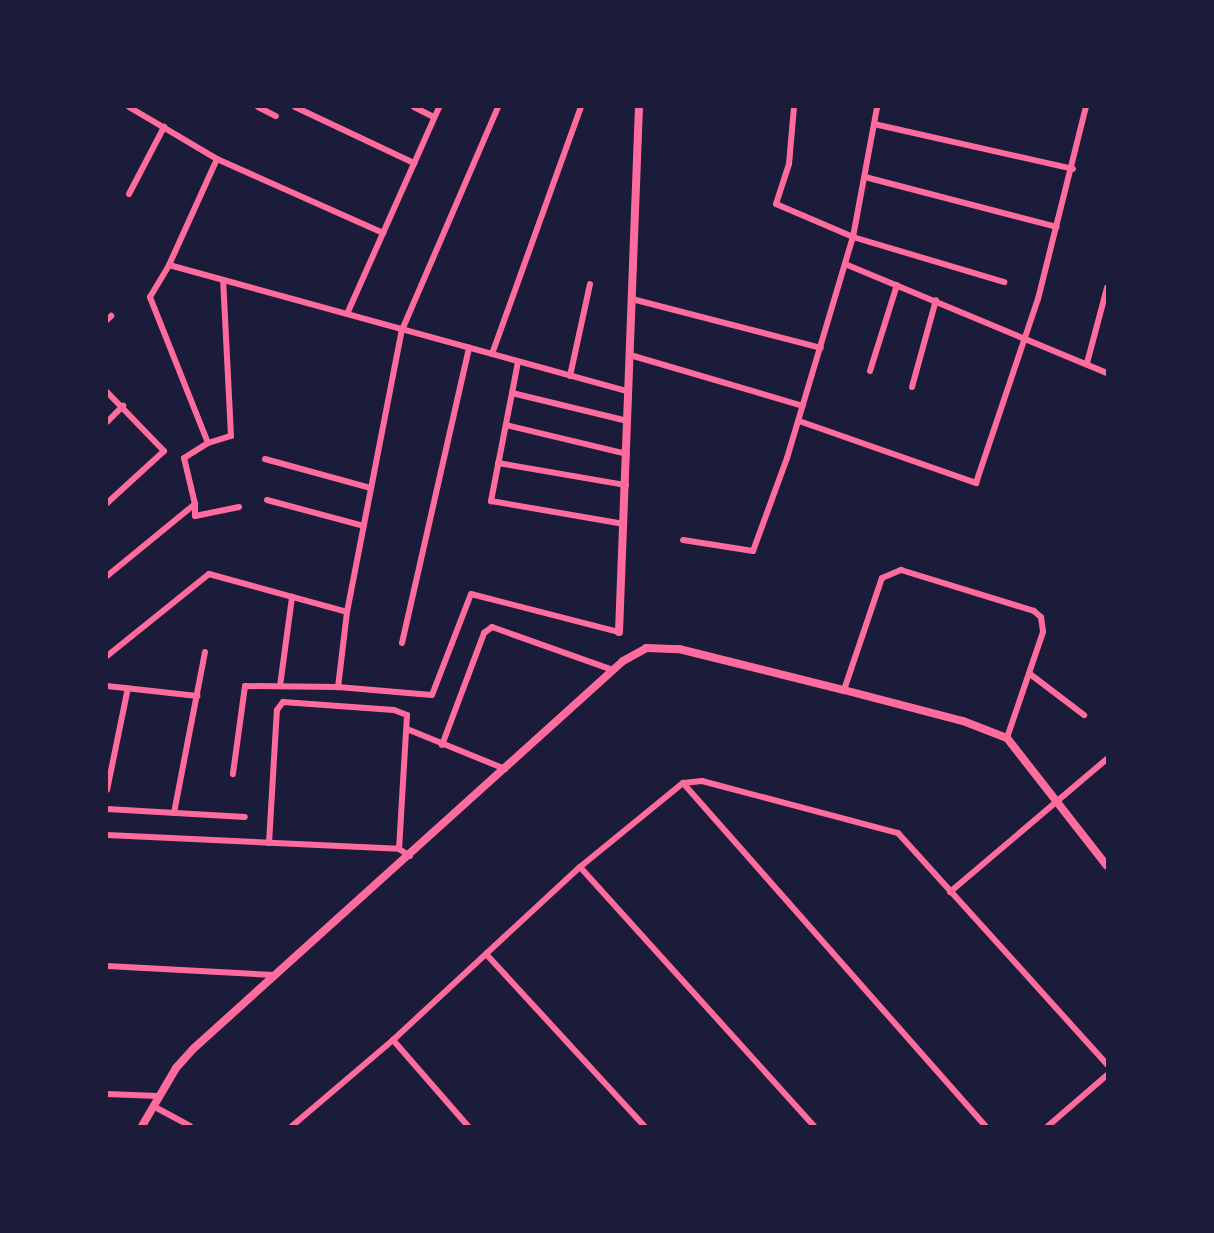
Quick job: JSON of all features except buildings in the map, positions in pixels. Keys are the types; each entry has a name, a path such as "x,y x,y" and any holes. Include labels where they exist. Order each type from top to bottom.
{"street":[{"path":"129,107 218,159 383,233"},
{"path":"258,107 276,116"},
{"path":"295,107 414,163"},
{"path":"414,107 434,117"},
{"path":"347,314 439,107"},
{"path":"338,687 347,612 402,330 498,107"},
{"path":"492,354 581,107"},
{"path":"233,774 245,686 338,687 432,695 471,594 619,632 639,107"},
{"path":"794,107 789,164 776,204 853,237 1004,282"},
{"path":"682,540 753,551 799,421 853,237 877,107"},
{"path":"799,421 976,483 1027,336 1073,169 1086,107"},
{"path":"874,124 1073,169"},
{"path":"128,194 164,127"},
{"path":"208,443 150,297 169,265 218,159"},
{"path":"864,177 1057,227"},
{"path":"845,264 1027,336 1107,373"},
{"path":"169,265 629,392"},
{"path":"223,280 231,436 208,443 184,458 195,504 195,516 239,507"},
{"path":"570,376 590,284"},
{"path":"870,371 897,285"},
{"path":"1087,363 1107,288"},
{"path":"632,299 821,348"},
{"path":"912,387 936,300"},
{"path":"1098,320 1107,323"},
{"path":"402,643 469,348"},
{"path":"630,355 803,406"},
{"path":"518,362 491,501 624,524"},
{"path":"107,392 123,405 164,452 107,503"},
{"path":"512,393 628,421"},
{"path":"107,422 123,405"},
{"path":"506,425 627,454"},
{"path":"265,459 371,488"},
{"path":"498,463 626,485"},
{"path":"267,500 364,526"},
{"path":"107,576 195,504"},
{"path":"844,690 882,578 893,570 1034,611 1043,632 1007,738"},
{"path":"107,656 209,573 347,612"},
{"path":"280,686 292,597"},
{"path":"442,746 484,632 492,627 613,670"},
{"path":"142,1126 158,1096 193,1049 411,856 622,661 646,648 679,649 844,690 1007,738 1105,863"},
{"path":"174,813 205,652"},
{"path":"1030,674 1084,715"},
{"path":"107,686 197,696"},
{"path":"107,790 128,688"},
{"path":"270,843 278,705 394,710 407,715 399,849"},
{"path":"407,729 442,746 506,770"},
{"path":"950,892 1058,805 1107,759"},
{"path":"295,1125 487,955 580,867 683,783 702,781 898,833 1107,1064"},
{"path":"683,783 985,1126"},
{"path":"107,809 245,817"},
{"path":"107,835 399,849 411,856"},
{"path":"1105,863 1107,850"},
{"path":"580,867 814,1126"},
{"path":"487,955 644,1126"},
{"path":"107,966 274,975"},
{"path":"393,1040 468,1126"},
{"path":"1048,1126 1107,1075"},
{"path":"107,1094 158,1096"},
{"path":"153,1106 190,1126"}]}
